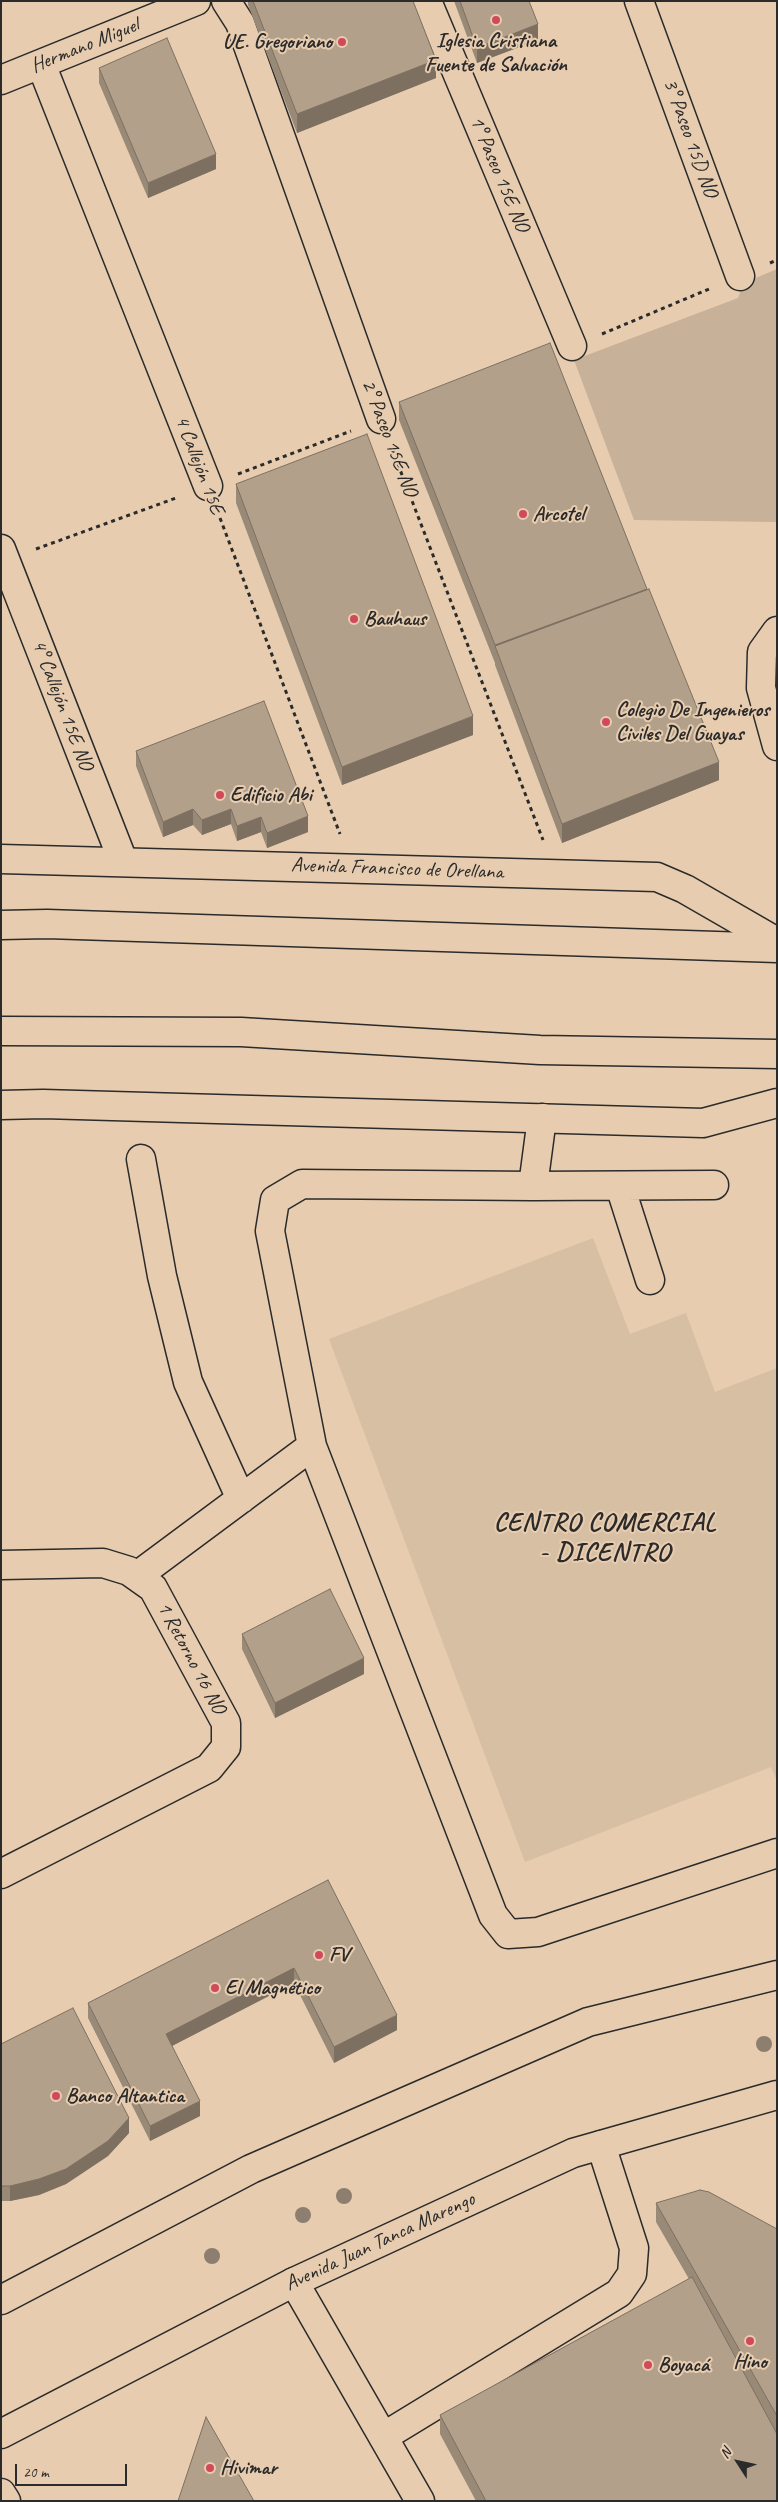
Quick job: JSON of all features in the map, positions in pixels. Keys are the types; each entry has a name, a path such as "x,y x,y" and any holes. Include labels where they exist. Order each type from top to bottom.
{"main road":[{"name":"Hermano Miguel","path":"1,80 196,1"},
{"name":"2° Paseo 15E NO","path":"226,1 240,24 381,419"},
{"name":"1° Paseo 15E NO","path":"427,1 572,346"},
{"name":"3° Paseo 15D NO","path":"638,1 740,276"},
{"name":"4 Callejón 15E","path":"41,64 208,486"},
{"name":"4° Callejón 15E NO","path":"1,549 123,861"},
{"path":"777,631 762,652 761,688 777,746"},
{"name":"Avenida Francisco de Orellana","path":"1,859 657,876 686,889 777,942"},
{"path":"1,925 47,924 777,948"},
{"path":"1,1031 241,1032 540,1050 777,1054"},
{"path":"1,1105 63,1104 703,1123 777,1103"},
{"path":"533,1186 542,1118"},
{"path":"141,1159 162,1276 188,1382 241,1499"},
{"path":"714,1186 302,1184 275,1200 270,1231 312,1446 493,1915 508,1934 538,1932 777,1853"},
{"path":"620,1186 650,1280"},
{"path":"137,1576 312,1446"},
{"name":"1 Retorno 16 NO","path":"1,1565 103,1563 129,1571 137,1576 153,1588 226,1723 226,1747 209,1768 1,1874"},
{"path":"1,2300 251,2170 588,2022 777,1975"},
{"name":"Avenida Juan Tanca Marengo","path":"1,2434 294,2282 573,2153 777,2095"},
{"path":"383,2437 619,2293 632,2274 634,2248 601,2145"},
{"path":"294,2282 420,2501"},
{"path":"1,2493 6,2501"}],"path":[{"name":"2° Paseo 15E NO","path":"381,419 555,873"},
{"name":"4 Callejón 15E","path":"208,486 353,868"}],"shaded area":[{"path":"777,269 777,522 634,520 574,360 738,298 744,283"},
{"path":"593,1238 630,1334 686,1313 715,1392 777,1368 777,1781 771,1767 525,1862 329,1339"}],"building":[{"name":"UE. Gregoriano","path":"253,1 413,1 436,60 297,114"},
{"name":"Iglesia Cristiana Fuente de Salvación","path":"460,1 529,1 538,24 477,48"},
{"path":"167,38 216,154 148,183 99,68"},
{"name":"Arcotel","path":"550,343 647,589 495,645 399,402"},
{"name":"Bauhaus","path":"367,434 473,716 342,767 236,484"},
{"name":"Colegio De Ingenieros Civiles Del Guayas","path":"649,589 719,762 562,824 495,646"},
{"name":"Edificio Abi","path":"264,701 308,816 267,833 261,817 237,826 231,809 202,820 193,809 163,822 136,751"},
{"path":"330,1589 364,1658 275,1703 242,1634"},
{"path":"328,1880 397,2015 334,2047 294,1968 166,2034 200,2101 150,2126 88,2003"},
{"name":"Banco Altantica","path":"73,2008 129,2118 108,2141 66,2169 39,2179 10,2186 1,2186 1,2044"},
{"name":"Hino","path":"700,2190 709,2192 777,2229 777,2416 656,2203"},
{"name":"Boyacá","path":"692,2277 777,2434 777,2501 486,2501 440,2415"},
{"name":"Hivimar","path":"206,2417 254,2501 178,2501"}],"place":[{"name":"Iglesia Cristiana Fuente de Salvación","path":"496,20"},
{"name":"UE. Gregoriano","path":"342,42"},
{"name":"Arcotel","path":"523,514"},
{"name":"Bauhaus","path":"354,619"},
{"name":"Colegio De Ingenieros Civiles Del Guayas","path":"606,722"},
{"name":"Edificio Abi","path":"220,795"},
{"name":"FV","path":"319,1955"},
{"name":"El Magnético","path":"215,1988"},
{"name":"Banco Altantica","path":"56,2096"},
{"name":"Hino","path":"750,2341"},
{"name":"Boyacá","path":"648,2365"},
{"name":"Hivimar","path":"210,2468"}],"district":[{"name":"CENTRO COMERCIAL - DICENTRO","path":"605,1538"}]}
